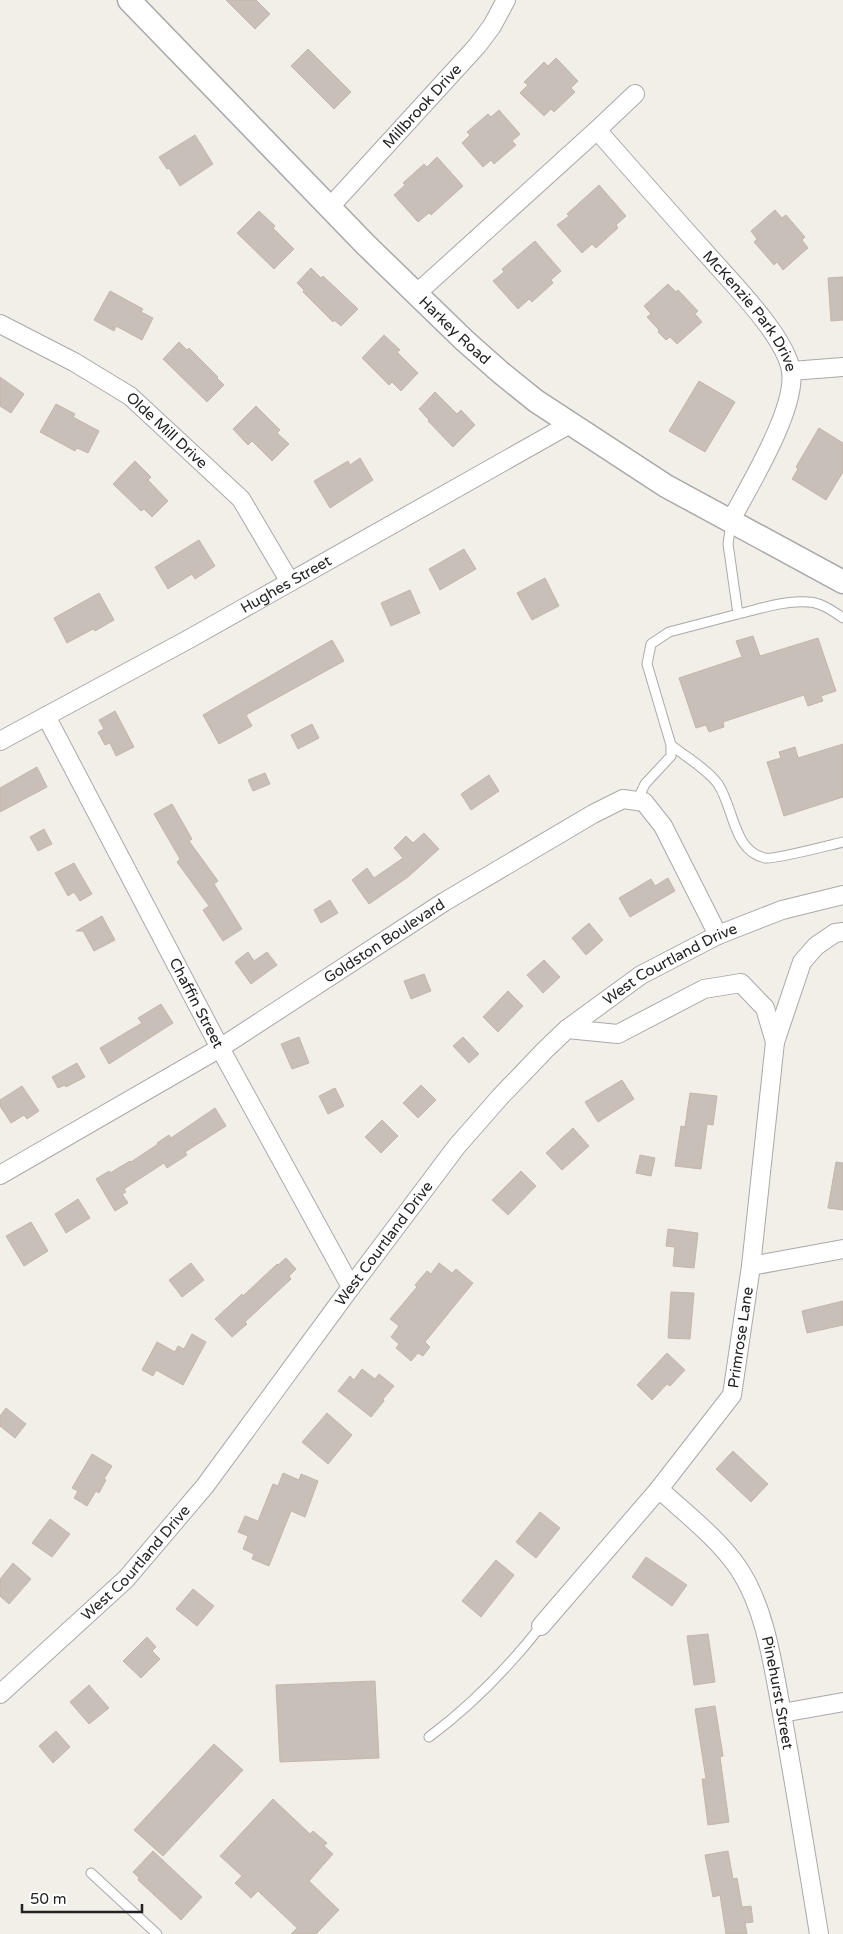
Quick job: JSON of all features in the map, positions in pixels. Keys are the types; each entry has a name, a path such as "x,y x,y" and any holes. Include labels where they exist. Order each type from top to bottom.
{"street":[{"name":"Harkey Road","path":"129,0 329,208 416,294 500,372 536,401 666,486 843,582"},
{"name":"Millbrook Drive","path":"329,208 477,46 492,26 506,0"},
{"path":"416,294 635,94"},
{"name":"McKenzie Park Drive","path":"597,130 761,316 785,353 791,371 788,397 781,423 731,520"},
{"name":"Olde Mill Drive","path":"0,324 74,362 130,396 241,499 290,582"},
{"path":"791,371 843,367"},
{"name":"Hughes Street","path":"0,741 290,582 570,424"},
{"name":"Chaffin Street","path":"46,716 220,1048 351,1287"},
{"name":"Goldston Boulevard","path":"0,1175 220,1048 444,902 593,814 623,799 637,801"},
{"path":"637,801 644,802 663,826 718,934"},
{"name":"West Courtland Drive","path":"0,1694 126,1579 205,1486 457,1146 500,1097 567,1029 641,975 718,934 782,910 843,895"},
{"name":"Primrose Lane","path":"541,1626 659,1489 732,1395 751,1266 775,1042 802,962 816,946 834,933 843,932"},
{"name":"Primrose Lane","path":"567,1029 618,1034 704,989 741,983 765,1008 775,1042"},
{"path":"751,1266 843,1249"},
{"name":"Pinehurst Street","path":"659,1489 706,1531 739,1568 752,1591 770,1650 819,1934"},
{"path":"782,1714 843,1702"}],"lane":[{"path":"731,520 728,544 738,614"},
{"path":"637,801 645,784 671,756 671,745 647,664 651,644 669,632 783,604 809,602 830,609 843,618"},
{"path":"671,745 717,784 728,803 736,830 748,851 766,859 843,842"},
{"path":"429,1737 466,1709 497,1677 541,1626"},
{"path":"91,1873 157,1934"}],"building":[{"path":"226,0 256,0 270,14 255,29"},
{"path":"308,49 351,92 334,109 291,66"},
{"path":"556,58 578,81 571,88 575,92 554,112 551,109 544,116 520,93 528,85 524,82 544,62 548,66"},
{"path":"499,110 520,134 512,141 516,145 494,164 491,160 483,167 462,143 470,135 467,132 488,114 491,117"},
{"path":"195,135 213,164 180,186 169,168 167,169 159,157"},
{"path":"437,157 463,186 431,215 429,213 418,222 394,195 405,185 403,183 424,164 427,167"},
{"path":"599,185 626,216 616,225 618,228 596,248 592,244 582,253 557,225 569,216 567,214"},
{"path":"775,210 782,218 786,215 805,237 802,240 808,248 783,270 777,262 774,265 754,242 757,239 751,231"},
{"path":"259,211 275,226 273,228 294,249 274,269 237,233"},
{"path":"535,241 561,271 551,280 553,283 532,302 529,299 518,309 493,281 504,272 502,269"},
{"path":"311,268 321,278 323,276 358,309 341,326 334,320 333,322 303,292 304,290 297,283"},
{"path":"843,277 843,320 831,321 828,278"},
{"path":"668,284 676,292 678,290 698,311 695,314 702,322 677,344 670,337 666,340 658,332 659,330 647,317 651,314 644,306"},
{"path":"110,291 143,309 141,312 153,318 142,340 116,326 114,331 94,320"},
{"path":"384,335 400,350 397,352 418,373 401,391 392,382 389,385 362,358"},
{"path":"179,342 187,350 189,348 224,385 207,402 163,359"},
{"path":"0,377 24,394 11,413 0,406"},
{"path":"699,381 735,402 705,452 669,431"},
{"path":"435,392 457,414 461,410 475,425 453,447 419,409"},
{"path":"56,404 75,414 73,417 99,431 88,453 77,448 75,451 40,432"},
{"path":"256,406 280,430 277,433 289,444 272,461 252,441 248,445 233,429"},
{"path":"819,428 843,443 843,472 826,500 792,479 798,469 796,467"},
{"path":"360,458 373,480 330,508 314,481 348,461 350,465"},
{"path":"135,461 151,477 148,480 168,501 152,517 144,509 141,511 113,484"},
{"path":"199,540 215,566 195,579 192,574 168,589 155,567"},
{"path":"464,549 476,569 440,590 429,569"},
{"path":"545,578 559,606 532,620 517,593"},
{"path":"410,590 420,613 391,626 381,603"},
{"path":"99,593 114,620 95,631 93,629 67,643 54,618"},
{"path":"753,636 760,656 818,638 836,691 821,696 823,701 808,706 804,695 723,722 724,727 709,732 706,725 696,728 679,678 742,657 736,641"},
{"path":"332,640 344,661 246,715 252,726 219,744 203,715"},
{"path":"115,711 134,747 116,756 110,743 105,745 98,732 104,729 99,720"},
{"path":"312,724 319,738 298,749 291,735"},
{"path":"843,744 843,797 784,816 767,762 781,758 779,752 795,747 798,758"},
{"path":"37,767 47,787 0,812 0,788"},
{"path":"265,773 270,784 253,791 248,780"},
{"path":"489,775 499,791 471,810 461,794"},
{"path":"172,804 192,839 189,841 218,881 214,884 242,929 223,941 203,910 209,906 177,862 180,859 154,814"},
{"path":"44,829 52,844 38,851 30,837"},
{"path":"424,833 439,849 408,877 369,904 352,880 367,868 374,878 403,858 394,848 406,836 413,843"},
{"path":"74,863 92,894 80,901 74,892 68,896 55,873"},
{"path":"668,878 675,891 630,917 619,898 651,879 655,886"},
{"path":"330,900 338,913 321,923 314,910"},
{"path":"102,916 115,940 94,951 83,931 76,931"},
{"path":"589,923 603,940 586,955 572,938"},
{"path":"248,952 254,961 267,952 277,965 251,984 235,962"},
{"path":"544,960 560,977 543,993 527,975"},
{"path":"424,974 431,991 411,999 404,981"},
{"path":"508,991 523,1006 498,1032 483,1017"},
{"path":"161,1004 173,1023 109,1064 100,1048 142,1023 138,1018"},
{"path":"299,1037 309,1063 292,1069 281,1044"},
{"path":"463,1037 479,1054 469,1063 453,1046"},
{"path":"77,1063 85,1077 66,1087 65,1085 58,1088 52,1077"},
{"path":"622,1080 634,1099 598,1122 585,1102"},
{"path":"421,1085 436,1100 418,1118 403,1103"},
{"path":"22,1086 39,1111 27,1119 24,1115 11,1123 0,1106 0,1100"},
{"path":"335,1088 344,1106 328,1114 319,1096"},
{"path":"690,1093 717,1096 713,1125 707,1124 701,1169 675,1166 681,1126 685,1127"},
{"path":"215,1108 226,1126 185,1152 187,1155 167,1168 164,1163 124,1189 126,1192 122,1194 128,1203 115,1211 96,1179 109,1171 110,1173 131,1162 169,1135 171,1138"},
{"path":"382,1120 398,1136 381,1153 365,1137"},
{"path":"573,1128 589,1146 562,1170 546,1153"},
{"path":"640,1155 655,1158 651,1176 636,1173"},
{"path":"836,1162 843,1163 843,1210 828,1208"},
{"path":"521,1171 536,1186 508,1215 492,1200"},
{"path":"78,1199 90,1218 66,1233 55,1214"},
{"path":"31,1222 48,1251 24,1266 6,1236"},
{"path":"668,1229 698,1233 694,1268 673,1266 675,1247 666,1246"},
{"path":"286,1258 296,1269 289,1276 291,1279 245,1322 247,1324 232,1337 215,1319"},
{"path":"191,1263 204,1280 182,1297 169,1280"},
{"path":"439,1263 452,1273 456,1269 473,1283 425,1342 430,1347 423,1356 418,1353 411,1361 396,1348 399,1344 391,1337 399,1326 390,1319 417,1287 415,1285 427,1271 431,1274"},
{"path":"671,1292 694,1293 690,1339 668,1338"},
{"path":"843,1301 843,1325 807,1333 802,1311"},
{"path":"192,1334 206,1342 183,1385 156,1370 153,1376 142,1370 157,1342 175,1352 178,1346 184,1349"},
{"path":"667,1353 685,1370 670,1386 667,1384 652,1400 637,1385"},
{"path":"362,1369 375,1379 379,1374 394,1386 371,1417 338,1391 350,1376 354,1380"},
{"path":"6,1408 26,1424 15,1438 0,1426 0,1416"},
{"path":"327,1413 352,1435 328,1464 302,1442"},
{"path":"733,1451 768,1484 751,1502 716,1469"},
{"path":"92,1454 112,1466 104,1479 106,1480 99,1493 96,1491 87,1506 74,1498 78,1491 72,1488"},
{"path":"283,1473 299,1480 301,1474 318,1481 305,1517 291,1511 269,1566 252,1559 254,1554 243,1549 248,1536 238,1532 245,1516 258,1521 273,1484 278,1486"},
{"path":"540,1512 560,1528 536,1558 516,1542"},
{"path":"50,1519 70,1534 52,1557 32,1543"},
{"path":"646,1557 687,1585 672,1606 632,1577"},
{"path":"496,1560 514,1575 481,1617 462,1601"},
{"path":"13,1563 31,1579 9,1604 0,1596 0,1579"},
{"path":"193,1589 214,1606 197,1626 176,1609"},
{"path":"708,1634 715,1682 694,1685 687,1636"},
{"path":"147,1637 156,1647 152,1651 160,1659 141,1678 123,1661"},
{"path":"375,1681 379,1758 280,1762 276,1685"},
{"path":"89,1685 109,1708 89,1724 70,1702"},
{"path":"715,1706 723,1756 720,1757 729,1822 708,1825 702,1779 706,1779 695,1709"},
{"path":"56,1731 70,1747 53,1763 39,1746"},
{"path":"214,1744 243,1770 163,1856 134,1830"},
{"path":"273,1799 310,1834 313,1831 327,1843 324,1846 333,1854 309,1881 339,1910 316,1934 291,1934 297,1928 258,1891 251,1898 235,1883 242,1876 220,1856"},
{"path":"153,1851 202,1897 181,1920 138,1880 139,1878 133,1872"},
{"path":"728,1851 733,1879 737,1878 742,1907 751,1906 753,1922 745,1923 747,1934 726,1934 720,1895 713,1897 705,1855"}]}
